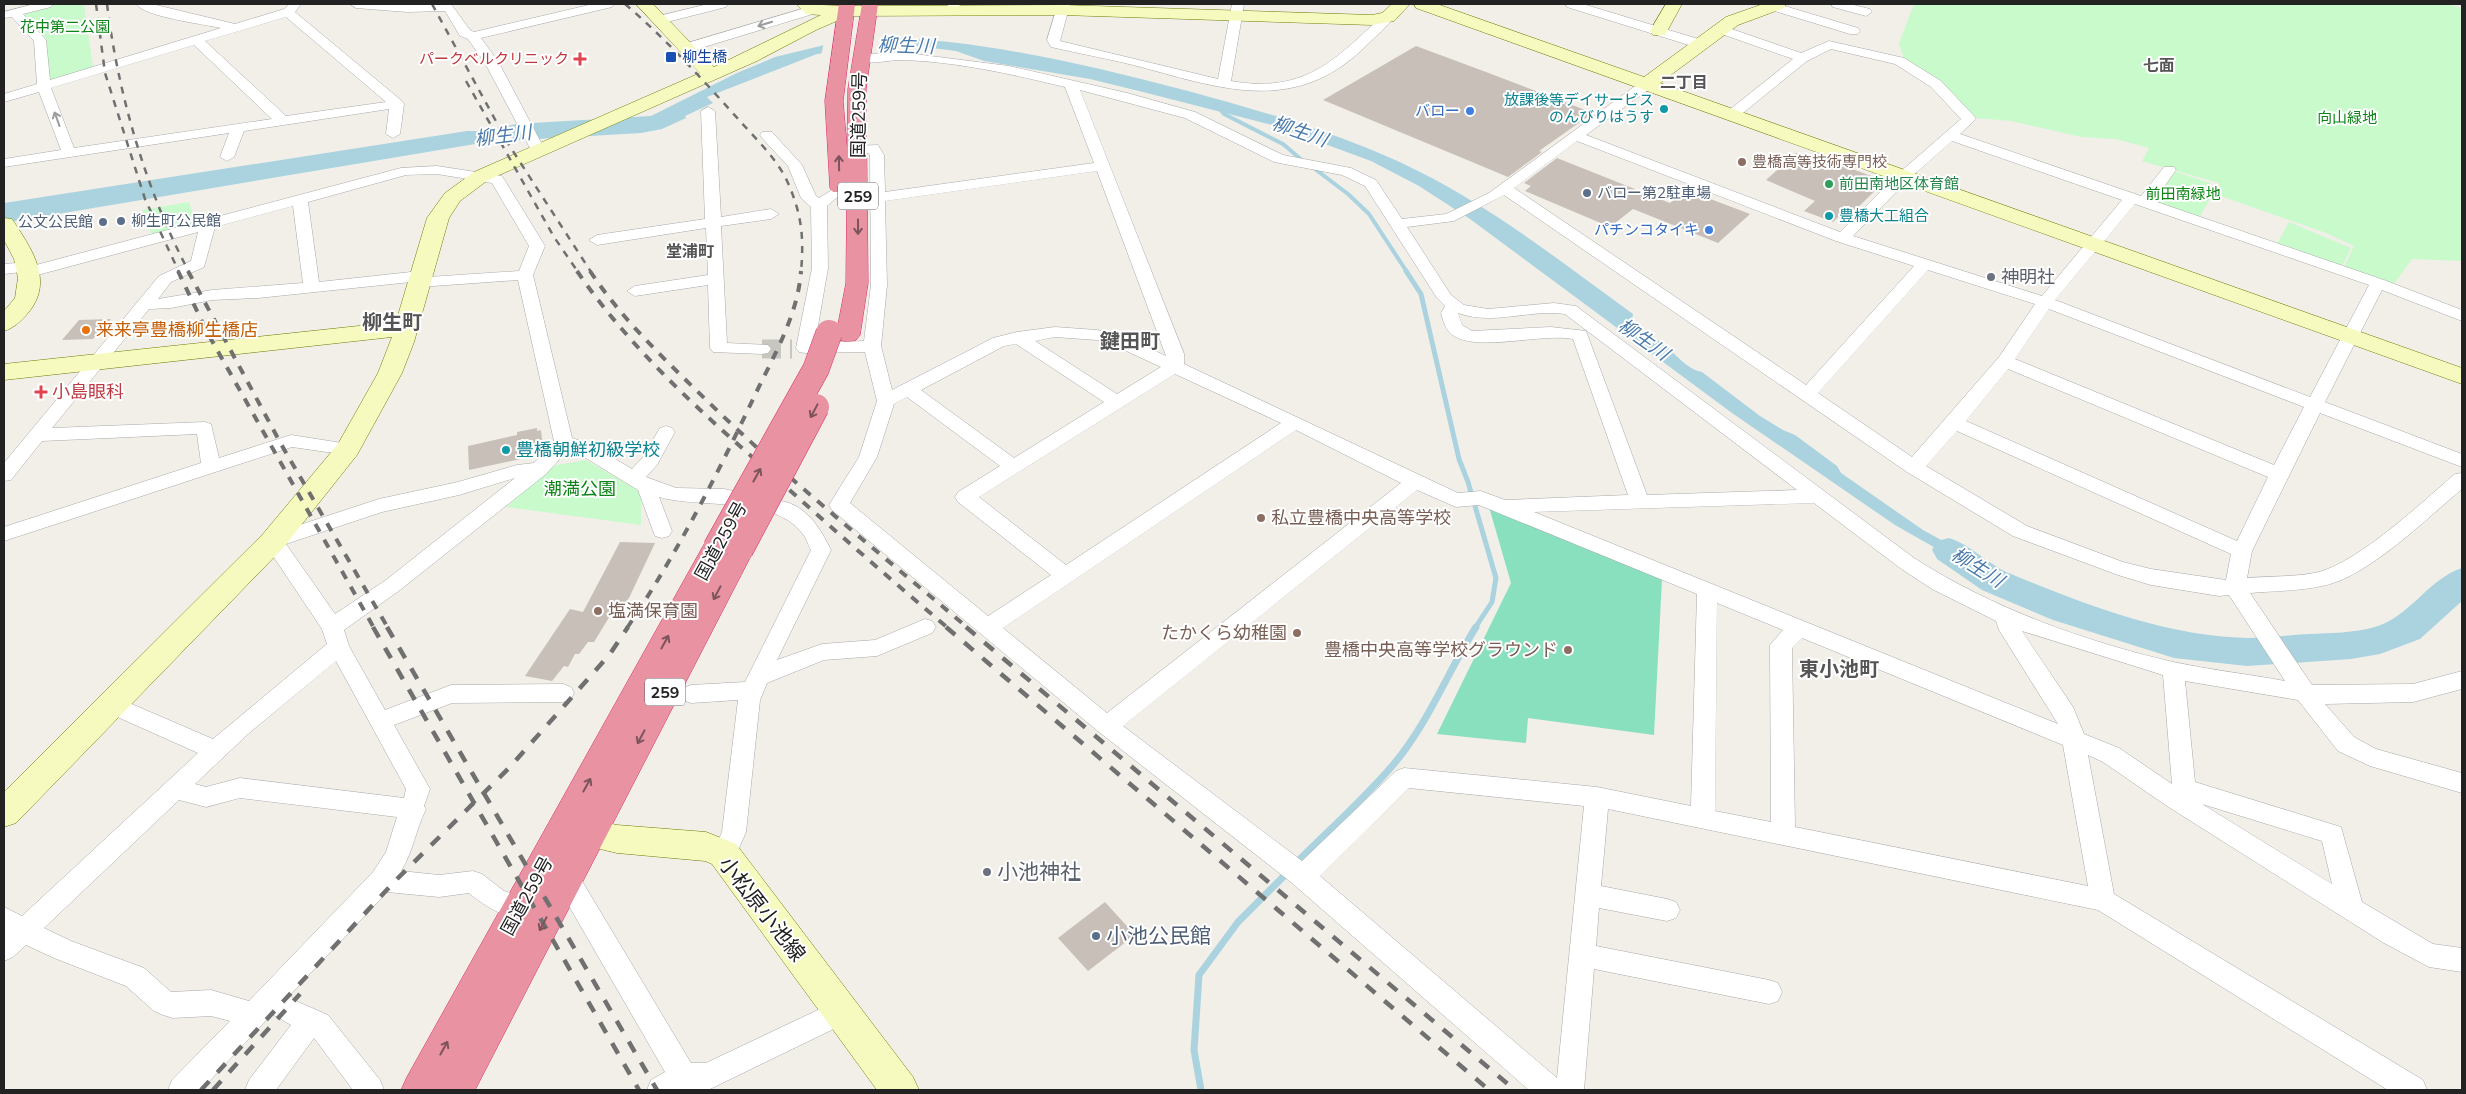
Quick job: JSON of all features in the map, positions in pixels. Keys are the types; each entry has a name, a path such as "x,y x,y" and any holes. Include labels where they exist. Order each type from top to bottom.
{"highway":[{"name":"国道259号","path":"420,1090 521,907 577,831 728,549 833,374 838,334 840,189 834,101 846,7"},
{"name":"国道259号","path":"838,334 857,283 857,89 869,7"},
{"name":"国道259号","path":"455,1090 566,879 577,831"}],"street":[{"path":"9,14 47,4"},
{"path":"142,4 173,14 234,28"},
{"path":"356,4 407,8 449,7 465,33 473,36 608,4"},
{"path":"644,4 711,74"},
{"path":"659,20 722,4"},
{"path":"1063,7 1053,40 1056,44 1128,59 1224,85 1258,90 1291,86 1311,79 1337,64 1402,4"},
{"path":"1422,4 2462,376"},
{"path":"1571,4 1700,44"},
{"path":"1659,31 1674,4"},
{"path":"1837,4 1866,12"},
{"path":"1396,224 1449,218 1497,192 1732,21 1775,5 1854,31"},
{"path":"686,48 808,7 955,6 1237,9 1372,20 1388,17"},
{"path":"4,813 273,541 348,449 390,373 406,328 438,218 452,197 480,176 536,145 572,138 751,57 846,7"},
{"path":"4,98 196,40 292,8 397,104"},
{"path":"1224,85 1237,9"},
{"path":"9,14 40,40 44,86 69,153"},
{"path":"1720,29 1802,58"},
{"path":"473,36 492,63 536,145"},
{"path":"196,40 283,121"},
{"path":"1733,114 1802,58 1829,45 1899,61 1936,84 1969,119 1904,176 1842,238"},
{"path":"862,50 962,63 1127,96 1190,115 1279,159 1346,171 1371,183 1445,298 1453,306 1462,310 1487,315 1541,307 1559,307 1570,310 1907,563 1939,584 2008,618 2172,670 2317,695 2413,693 2462,680"},
{"path":"1071,85 1164,320 1176,354 1175,366"},
{"path":"4,163 397,104"},
{"path":"393,134 397,104"},
{"path":"708,111 719,348 762,349"},
{"path":"227,157 238,128"},
{"path":"767,135 795,165 809,198 819,205"},
{"path":"1576,136 1842,238 2046,302 2462,461"},
{"path":"1951,136 2378,282 2462,316"},
{"path":"858,149 873,148 876,155 879,285 872,346 886,401 868,458 839,505 1107,726 1295,871 1550,1090"},
{"path":"878,197 1103,166"},
{"path":"4,269 29,269 406,171 437,170 497,179 537,246 525,275 564,442"},
{"path":"1914,467 1954,423 2005,360 2046,302 2092,244 2169,170"},
{"path":"819,205 840,189"},
{"path":"1497,192 1914,467 2020,531 2091,560 2151,577 2219,588 2322,579 2379,548 2462,479"},
{"path":"300,199 312,286"},
{"path":"819,205 820,268 799,349 872,346"},
{"path":"597,240 771,214"},
{"path":"4,224 19,246 29,269 26,297 4,324"},
{"path":"4,475 165,279 198,264 208,224"},
{"path":"1807,395 1924,264"},
{"path":"145,304 171,303 212,295 258,293 312,286 525,275"},
{"path":"635,292 716,279"},
{"path":"2378,282 2352,337 2279,474 2242,551 2235,587 2292,674 2327,723 2346,744 2370,757 2462,784"},
{"path":"1453,306 1449,314 1454,328 1462,334 1490,335 1561,332 1580,335 1639,500"},
{"path":"4,372 406,328"},
{"path":"886,401 999,342 1017,337 1055,332 1097,335 1139,348 1456,500 1491,502 1817,496"},
{"path":"1017,337 1116,402"},
{"path":"2005,360 2279,474"},
{"path":"1066,576 965,497 1175,366"},
{"path":"908,389 1014,467"},
{"path":"987,628 1295,422"},
{"path":"1954,423 2242,551"},
{"path":"37,435 205,428 211,466"},
{"path":"662,531 640,483 666,432"},
{"path":"4,534 291,440 348,449"},
{"path":"4,949 13,925 173,789 393,585 539,470 564,442"},
{"path":"564,442 583,448 640,483 676,495 724,496 786,509 810,528 821,550 818,561 755,684 749,700 734,832 724,854"},
{"path":"273,541 379,506 459,488 518,471 539,470"},
{"path":"1107,726 1415,482"},
{"path":"1491,502 2111,755 2185,796 2351,909 2429,955 2462,960"},
{"path":"182,1090 382,880 397,856 414,810 418,789 335,637 273,541"},
{"path":"1703,818 1707,589"},
{"path":"2008,618 2006,624 2065,713 2075,741 2103,900"},
{"path":"691,694 755,684 822,652 877,648 925,627"},
{"path":"1783,835 1781,645 1800,627"},
{"path":"2172,670 2185,796"},
{"path":"381,721 451,694 563,694"},
{"path":"112,705 216,750"},
{"path":"1295,871 1404,778 1597,797 2103,900 2413,1090"},
{"path":"173,789 206,797 240,788 414,810"},
{"path":"2185,796 2332,834 2351,909"},
{"path":"1570,1090 1597,797"},
{"name":"小松原小池線","path":"577,831 706,847 724,854 900,1090"},
{"path":"566,879 678,1086 707,1076 841,1012"},
{"path":"382,880 438,886 473,882 497,900 521,907"},
{"path":"1588,894 1667,910"},
{"path":"13,925 63,950 135,977 163,1002 173,1005 211,1003 263,1006 287,1010 311,1020 319,1024 370,1090"},
{"path":"1583,955 1770,992"},
{"path":"259,1090 311,1020"}],"green space":[{"name":"花中第二公園","path":"55,4 84,4 93,68 49,79 46,38 23,13"},
{"name":"向山緑地","path":"1914,4 2448,4 2462,8 2462,261 2412,259 2394,284 2344,267 2354,246 2326,233 2218,195 2219,183 2142,161 2149,148 2116,139 2081,137 2011,121 1975,118 1904,59 1899,43"},
{"name":"前田南緑地","path":"2173,171 2210,183 2209,190 2212,195 2199,218 2152,203"},
{"path":"189,202 195,223 152,235 142,210"},
{"path":"2289,222 2351,248 2342,266 2277,244"},
{"name":"潮満公園","path":"586,460 641,492 641,525 506,507 552,466"},
{"name":"豊橋中央高等学校グラウンド","path":"1489,507 1662,579 1654,735 1528,718 1526,743 1437,734 1511,583"}],"water":[{"path":"853,38 923,39 1000,49 1150,81 1247,107 1336,136 1420,172 1476,203 1529,238 1633,314 1632,321 1666,346 1685,364 1702,372 1760,416 1795,435 1837,466 1841,473 1923,530 2005,575 2019,590 1976,571 1895,525 1732,413 1470,219 1419,186 1371,161 1276,126 1090,79 984,61 956,51 908,45 817,54 707,97 713,103 662,129 641,133 487,142 4,223 4,203 467,131 484,131 516,124 651,116 737,73 775,57"}],"pier":[{"path":"883,35 881,48 821,56 824,42"},
{"path":"504,124 513,141 495,143 486,128"}],"building":[{"name":"バロー","path":"1416,46 1593,113 1539,151 1542,152 1508,177 1323,100"},
{"name":"前田南地区体育館","path":"1796,153 1818,161 1822,158 1885,181 1851,214 1843,212 1833,222 1804,211 1815,201 1766,180"},
{"path":"1557,158 1670,203 1683,192 1692,192 1750,214 1718,243 1633,209 1610,227 1525,191 1531,186 1524,183"},
{"name":"来来亭豊橋柳生橋店","path":"111,319 93,339 62,340 79,320"},
{"name":"豊橋朝鮮初級学校","path":"537,428 537,431 541,430 543,450 539,455 469,470 468,446 517,435 517,432"},
{"name":"塩満保育園","path":"620,542 655,543 629,598 621,607 616,606 594,642 588,642 579,654 575,654 568,667 564,666 552,681 525,676 570,609 583,612"},
{"name":"小池公民館","path":"1105,902 1135,935 1088,971 1058,938"}],"waterway":[{"path":"1219,108 1224,114 1283,144 1303,161"},
{"path":"1311,166 1348,194 1369,214 1407,272"},
{"path":"1406,271 1421,294 1459,459 1468,482 1496,578 1492,602 1475,628"},
{"name":"柳生川","path":"1949,550 1994,581 2065,611 2174,644 2247,652 2351,645 2380,640 2407,629 2462,581"},
{"path":"1296,863 1346,815 1393,765 1417,732 1476,627"},
{"path":"1201,1090 1194,1050 1199,975 1238,922 1288,872"}],"tunnel":[{"path":"762,349 792,349"}],"railway":[{"path":"96,4 105,73 145,199 179,272"},
{"path":"107,4 118,72 136,141 160,209 189,272"},
{"path":"432,4 509,145 591,272"},
{"path":"625,4 655,31 698,75 779,166 793,195 799,216 802,237 801,272"},
{"path":"466,81 554,237 578,272"},
{"path":"178,271 207,332 374,628"},
{"path":"188,271 281,444 388,628"},
{"path":"577,271 598,300 645,355 733,440"},
{"path":"590,271 613,303 639,333 739,430"},
{"path":"739,430 790,319 799,287 801,271"},
{"path":"733,440 739,430"},
{"path":"739,430 829,511 968,628"},
{"path":"627,628 663,572 733,440"},
{"path":"733,440 948,628"},
{"path":"373,627 474,803"},
{"path":"387,627 484,793"},
{"path":"484,793 510,767 610,654 628,627"},
{"path":"946,627 1489,1090"},
{"path":"966,627 1515,1090"},
{"path":"474,803 484,793"},
{"path":"484,793 657,1090"},
{"path":"201,1090 395,881 474,803"},
{"path":"474,803 639,1090"},
{"path":"213,1090 300,994"}],"place":[{"name":"柳生橋","path":"671,57"},
{"name":"パークベルクリニック","path":"580,59"},
{"name":"放課後等デイサービス のんびりはうす","path":"1664,109"},
{"name":"バロー","path":"1470,111"},
{"name":"豊橋高等技術専門校","path":"1742,162"},
{"name":"前田南地区体育館","path":"1829,184"},
{"name":"バロー第2駐車場","path":"1587,193"},
{"name":"豊橋大工組合","path":"1829,216"},
{"name":"柳生町公民館","path":"121,221"},
{"name":"公文公民館","path":"103,222"},
{"name":"パチンコタイキ","path":"1709,230"},
{"name":"神明社","path":"1991,277"},
{"name":"来来亭豊橋柳生橋店","path":"86,330"},
{"name":"小島眼科","path":"41,392"},
{"name":"豊橋朝鮮初級学校","path":"506,450"},
{"name":"私立豊橋中央高等学校","path":"1261,518"},
{"name":"塩満保育園","path":"598,611"},
{"name":"たかくら幼稚園","path":"1297,633"},
{"name":"豊橋中央高等学校グラウンド","path":"1568,650"},
{"name":"小池神社","path":"987,872"},
{"name":"小池公民館","path":"1096,936"}],"district":[{"name":"七面","path":"2159,65"},
{"name":"二丁目","path":"1684,82"},
{"name":"堂浦町","path":"690,251"},
{"name":"柳生町","path":"392,322"},
{"name":"鍵田町","path":"1130,341"},
{"name":"東小池町","path":"1839,669"}]}
